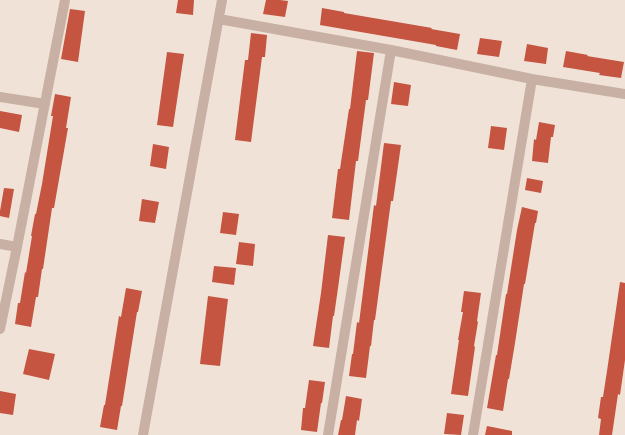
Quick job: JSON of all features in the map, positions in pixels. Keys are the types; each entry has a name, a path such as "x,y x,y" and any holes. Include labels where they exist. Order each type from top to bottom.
{"street":[{"path":"0,329 18,246 65,0"},
{"path":"143,435 222,0"},
{"path":"219,19 391,50 532,79 625,94"},
{"path":"328,435 391,50"},
{"path":"473,435 532,79"},
{"path":"0,97 45,104"},
{"path":"0,244 18,246"}],"building":[{"path":"178,0 194,0 193,15 176,13"},
{"path":"266,0 288,1 285,17 263,14"},
{"path":"322,8 460,34 457,50 320,25"},
{"path":"70,9 85,11 78,62 61,59"},
{"path":"251,33 267,35 265,57 262,57 251,142 235,140 245,60 248,60"},
{"path":"480,38 502,41 499,57 477,54"},
{"path":"527,44 548,48 546,64 524,61"},
{"path":"357,51 374,53 358,161 356,161 349,220 332,218 338,169 340,169 350,109"},
{"path":"566,51 624,62 621,78 563,67"},
{"path":"167,52 184,54 173,127 157,125"},
{"path":"394,82 411,85 408,106 391,104"},
{"path":"55,94 71,97 66,128 68,128 54,208 52,208 38,297 36,297 31,327 15,324 42,184"},
{"path":"0,111 22,115 19,132 0,128"},
{"path":"539,122 555,125 553,137 551,137 548,163 532,161 534,139 536,140"},
{"path":"491,126 507,128 504,150 488,148"},
{"path":"384,143 401,145 393,201 391,201 366,378 349,376 357,322 359,323 374,205 376,206"},
{"path":"153,144 169,147 166,169 150,166"},
{"path":"527,178 543,181 541,193 525,190"},
{"path":"4,188 14,189 9,218 0,216"},
{"path":"142,199 159,202 155,223 139,221"},
{"path":"522,207 538,211 524,284 503,411 487,408"},
{"path":"223,212 239,214 236,235 220,233"},
{"path":"328,235 345,237 329,348 313,346"},
{"path":"239,242 255,244 253,266 236,264"},
{"path":"214,266 236,268 234,285 212,282"},
{"path":"620,282 625,283 625,360 612,435 599,435 601,419 598,418 601,397 603,397"},
{"path":"126,288 142,291 137,312 117,430 100,427 105,405 119,316 121,317"},
{"path":"464,291 481,293 468,396 451,394 463,312 461,312"},
{"path":"208,296 228,299 220,366 200,364"},
{"path":"29,349 55,354 49,380 23,374"},
{"path":"309,380 325,382 317,432 301,430 303,408 305,408"},
{"path":"0,391 16,394 13,415 0,413"},
{"path":"346,396 362,399 359,421 357,420 355,435 338,435"},
{"path":"447,413 464,415 461,435 444,434"},
{"path":"487,426 512,431 512,435 485,435"}]}
